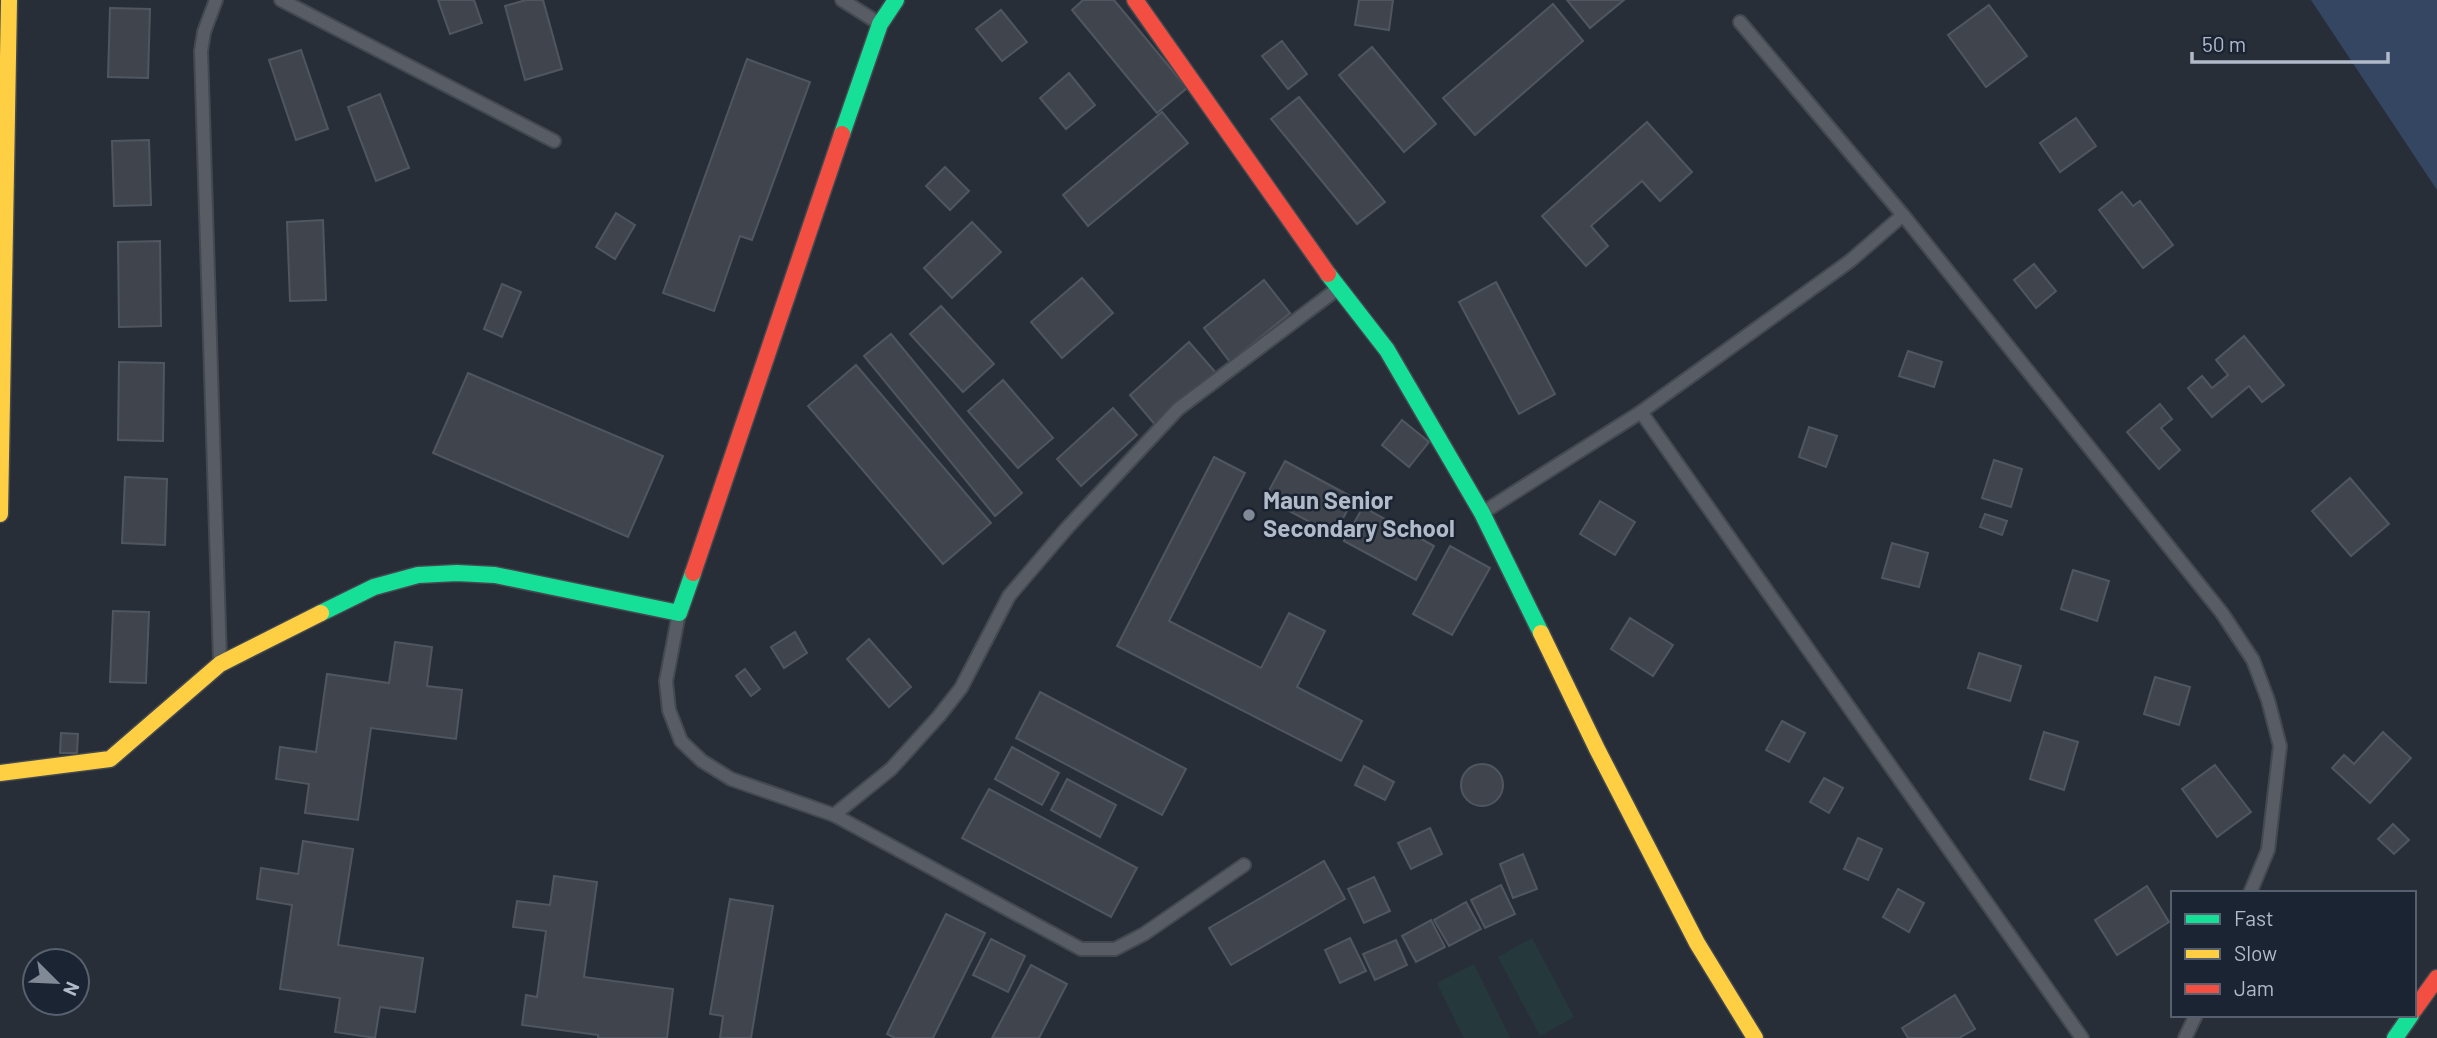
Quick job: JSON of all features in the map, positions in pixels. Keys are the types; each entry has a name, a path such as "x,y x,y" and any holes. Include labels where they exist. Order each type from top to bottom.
{"street":[{"path":"0,514 9,0"},
{"path":"0,773 110,759 220,664 374,587 418,575 495,575 679,613 880,24 896,0"},
{"path":"1135,0 1338,289 1387,350 1482,513 1603,761 1697,943 1755,1038"},
{"path":"2416,1007 2437,978"},
{"path":"2395,1038 2410,1017"}],"lane":[{"path":"216,0 204,32 201,51 220,664"},
{"path":"281,0 554,141"},
{"path":"842,0 880,24"},
{"path":"1740,22 1903,215 2222,613 2253,660 2268,700 2280,746 2268,850 2251,891"},
{"path":"1482,513 1641,412 1850,261 1903,215"},
{"path":"834,815 891,769 939,716 967,677 1009,596 1067,528 1178,409 1338,289"},
{"path":"1641,412 2082,1038"},
{"path":"679,613 666,681 669,710 681,741 702,761 731,779 834,815 1081,949 1115,949 1144,934 1244,865"},
{"path":"2185,1038 2195,1017"}],"green space":[{"path":"1532,938 1574,1017 1540,1036 1498,957"},
{"path":"1474,964 1510,1038 1464,1038 1437,983"}],"water":[{"path":"2311,0 2437,0 2437,190"}],"building":[{"path":"438,0 474,0 482,23 450,34"},
{"path":"526,0 543,0 562,69 525,80 505,6"},
{"path":"1083,0 1114,0 1187,88 1157,113 1072,10"},
{"path":"1359,0 1393,0 1389,30 1355,25"},
{"path":"1567,0 1624,0 1590,28"},
{"path":"1553,4 1583,41 1475,135 1443,98"},
{"path":"1989,5 2027,56 1986,87 1948,35"},
{"path":"110,8 150,9 148,78 108,77"},
{"path":"1001,10 1027,42 1002,61 976,29"},
{"path":"1282,41 1307,74 1288,89 1262,56"},
{"path":"1372,47 1436,124 1404,152 1339,75"},
{"path":"301,50 328,129 296,140 269,60"},
{"path":"747,59 810,82 752,240 740,236 714,311 663,293"},
{"path":"1069,73 1095,105 1066,129 1040,98"},
{"path":"380,94 409,168 376,181 348,107"},
{"path":"1299,97 1385,202 1357,224 1271,119"},
{"path":"1162,112 1188,143 1088,226 1063,195"},
{"path":"2076,118 2096,146 2060,172 2040,143"},
{"path":"1647,122 1692,172 1660,201 1642,181 1591,226 1608,246 1586,266 1542,216"},
{"path":"149,140 151,205 114,206 112,141"},
{"path":"945,167 969,191 950,210 926,186"},
{"path":"2122,192 2133,206 2140,201 2173,245 2143,268 2099,210"},
{"path":"616,213 635,225 615,259 596,247"},
{"path":"323,220 326,300 290,301 287,222"},
{"path":"972,222 1001,252 952,298 924,268"},
{"path":"160,241 161,326 119,327 118,242"},
{"path":"2034,264 2056,291 2036,308 2014,280"},
{"path":"1082,278 1113,313 1062,358 1031,322"},
{"path":"1264,280 1290,313 1230,362 1204,328"},
{"path":"1496,282 1555,394 1519,414 1459,302"},
{"path":"502,284 521,292 502,337 484,329"},
{"path":"941,306 994,364 963,392 910,334"},
{"path":"891,334 1022,493 995,516 864,356"},
{"path":"2244,336 2284,385 2262,402 2249,386 2212,417 2188,388 2202,376 2212,388 2228,375 2216,360"},
{"path":"1189,342 1217,374 1157,427 1130,395"},
{"path":"1908,351 1942,362 1934,387 1899,376"},
{"path":"119,362 164,363 163,441 118,440"},
{"path":"856,365 991,523 943,564 808,406"},
{"path":"468,373 663,456 628,537 433,453"},
{"path":"1003,380 1053,438 1018,468 968,411"},
{"path":"2160,404 2172,419 2161,428 2180,450 2159,469 2127,432"},
{"path":"1113,408 1137,435 1081,486 1057,459"},
{"path":"1402,420 1429,442 1409,467 1382,445"},
{"path":"1809,427 1837,436 1826,467 1799,457"},
{"path":"1214,457 1245,473 1169,621 1261,668 1289,613 1325,631 1297,687 1362,721 1341,761 1117,646"},
{"path":"1994,460 2022,469 2011,507 1982,498"},
{"path":"1285,461 1354,498 1334,535 1265,498"},
{"path":"125,477 167,479 165,545 122,543"},
{"path":"2350,478 2389,524 2351,556 2312,511"},
{"path":"1600,501 1635,522 1615,555 1580,534"},
{"path":"1363,507 1434,546 1416,580 1344,541"},
{"path":"1985,514 2007,521 2002,535 1980,527"},
{"path":"1892,543 1928,553 1919,587 1882,578"},
{"path":"1450,546 1490,568 1452,635 1413,614"},
{"path":"2073,570 2109,581 2097,621 2061,609"},
{"path":"113,611 149,612 146,683 110,682"},
{"path":"1630,618 1673,645 1653,676 1611,649"},
{"path":"795,632 807,653 784,668 771,647"},
{"path":"869,639 911,687 889,707 847,659"},
{"path":"395,642 432,647 427,686 462,690 456,739 371,728 358,820 305,813 309,784 276,779 280,747 316,752 327,674 389,683"},
{"path":"1979,653 2021,666 2010,701 1968,688"},
{"path":"745,669 760,689 751,696 736,676"},
{"path":"2155,677 2190,687 2179,725 2144,714"},
{"path":"1040,692 1186,769 1162,815 1016,738"},
{"path":"1782,721 1805,733 1789,762 1766,750"},
{"path":"2044,732 2078,742 2064,790 2030,779"},
{"path":"2383,732 2411,758 2370,803 2332,768 2344,755 2354,764"},
{"path":"61,733 78,734 77,753 60,753"},
{"path":"1012,747 1059,773 1042,805 995,779"},
{"path":"1482,764 1497,770 1503,785 1497,800 1482,806 1467,800 1461,785 1467,770"},
{"path":"2215,765 2251,812 2217,837 2182,789"},
{"path":"1364,766 1394,782 1385,800 1355,785"},
{"path":"1824,778 1843,788 1829,813 1810,802"},
{"path":"1067,779 1116,805 1100,837 1051,810"},
{"path":"989,789 1137,868 1111,917 962,838"},
{"path":"2393,824 2409,840 2394,854 2378,839"},
{"path":"1430,828 1442,854 1411,869 1398,843"},
{"path":"1858,838 1882,849 1868,880 1844,869"},
{"path":"303,841 353,849 338,945 423,958 415,1012 380,1007 375,1038 335,1032 340,998 280,989 292,905 257,899 261,868 298,874"},
{"path":"1523,854 1537,889 1513,898 1500,864"},
{"path":"1324,861 1345,899 1231,965 1209,928"},
{"path":"554,876 597,882 584,977 673,989 667,1038 598,1038 598,1035 522,1025 526,995 537,997 546,931 513,927 517,901 550,905"},
{"path":"1374,877 1390,911 1364,923 1348,889"},
{"path":"1501,885 1515,914 1485,928 1471,900"},
{"path":"2147,886 2169,922 2117,955 2095,920"},
{"path":"1898,889 1924,903 1909,932 1883,917"},
{"path":"730,899 773,906 751,1038 720,1038 723,1016 710,1014"},
{"path":"1466,902 1481,929 1449,946 1434,920"},
{"path":"946,914 985,933 933,1038 895,1038 887,1034"},
{"path":"1431,920 1445,947 1416,962 1402,936"},
{"path":"1350,938 1366,971 1340,983 1325,950"},
{"path":"991,939 1025,956 1008,992 973,975"},
{"path":"1396,940 1407,965 1375,980 1363,954"},
{"path":"1031,965 1067,984 1039,1038 992,1038"},
{"path":"1955,995 1975,1029 1959,1038 1908,1038 1902,1028"}],"traffic: fast":[{"path":"842,134 880,24 896,0"},
{"path":"1328,274 1387,350 1482,513 1541,633"},
{"path":"321,613 374,587 418,575 457,573 495,575 679,613 693,573"},
{"path":"2395,1038 2410,1017"}],"traffic: slow":[{"path":"0,514 9,0"},
{"path":"0,773 110,759 220,664 321,613"},
{"path":"1541,633 1597,749 1697,943 1755,1038"}],"traffic: jam":[{"path":"1135,0 1328,274"},
{"path":"693,573 842,134"},
{"path":"2416,1007 2437,978"}],"place":[{"name":"Maun Senior Secondary School","path":"1249,515"}]}
